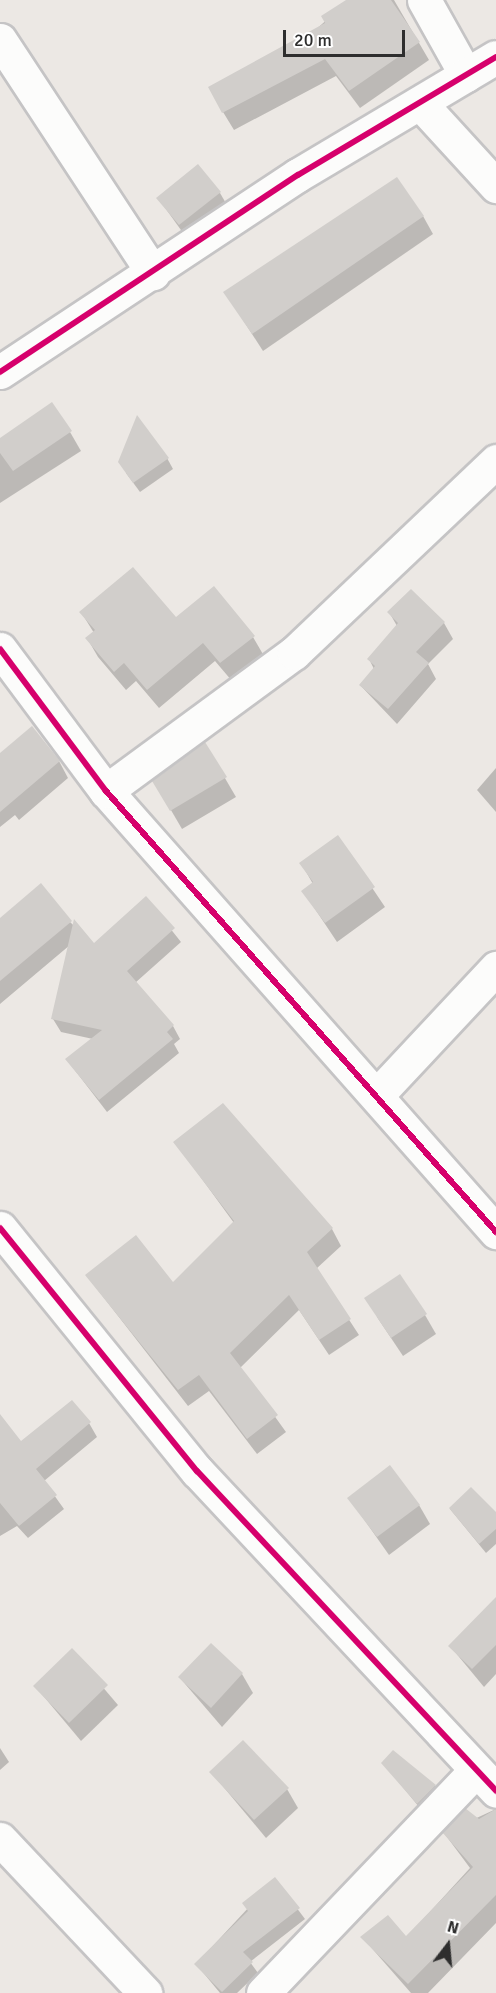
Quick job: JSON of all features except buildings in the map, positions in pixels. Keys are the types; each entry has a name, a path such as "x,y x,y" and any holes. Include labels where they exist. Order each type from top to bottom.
{"street":[{"path":"424,0 466,75"},
{"path":"0,40 153,273"},
{"path":"0,372 298,175 496,57"},
{"path":"420,103 496,186"},
{"path":"106,791 294,653 496,460"},
{"path":"0,649 106,791 378,1094 496,1232"},
{"path":"378,1094 496,968"},
{"path":"0,1228 197,1471 485,1782 263,1993"},
{"path":"0,1839 145,1993"}],"cycle path":[{"path":"0,372 298,175 496,57"},
{"path":"0,649 106,791 496,1232"},
{"path":"0,1228 197,1471 496,1791"}]}
